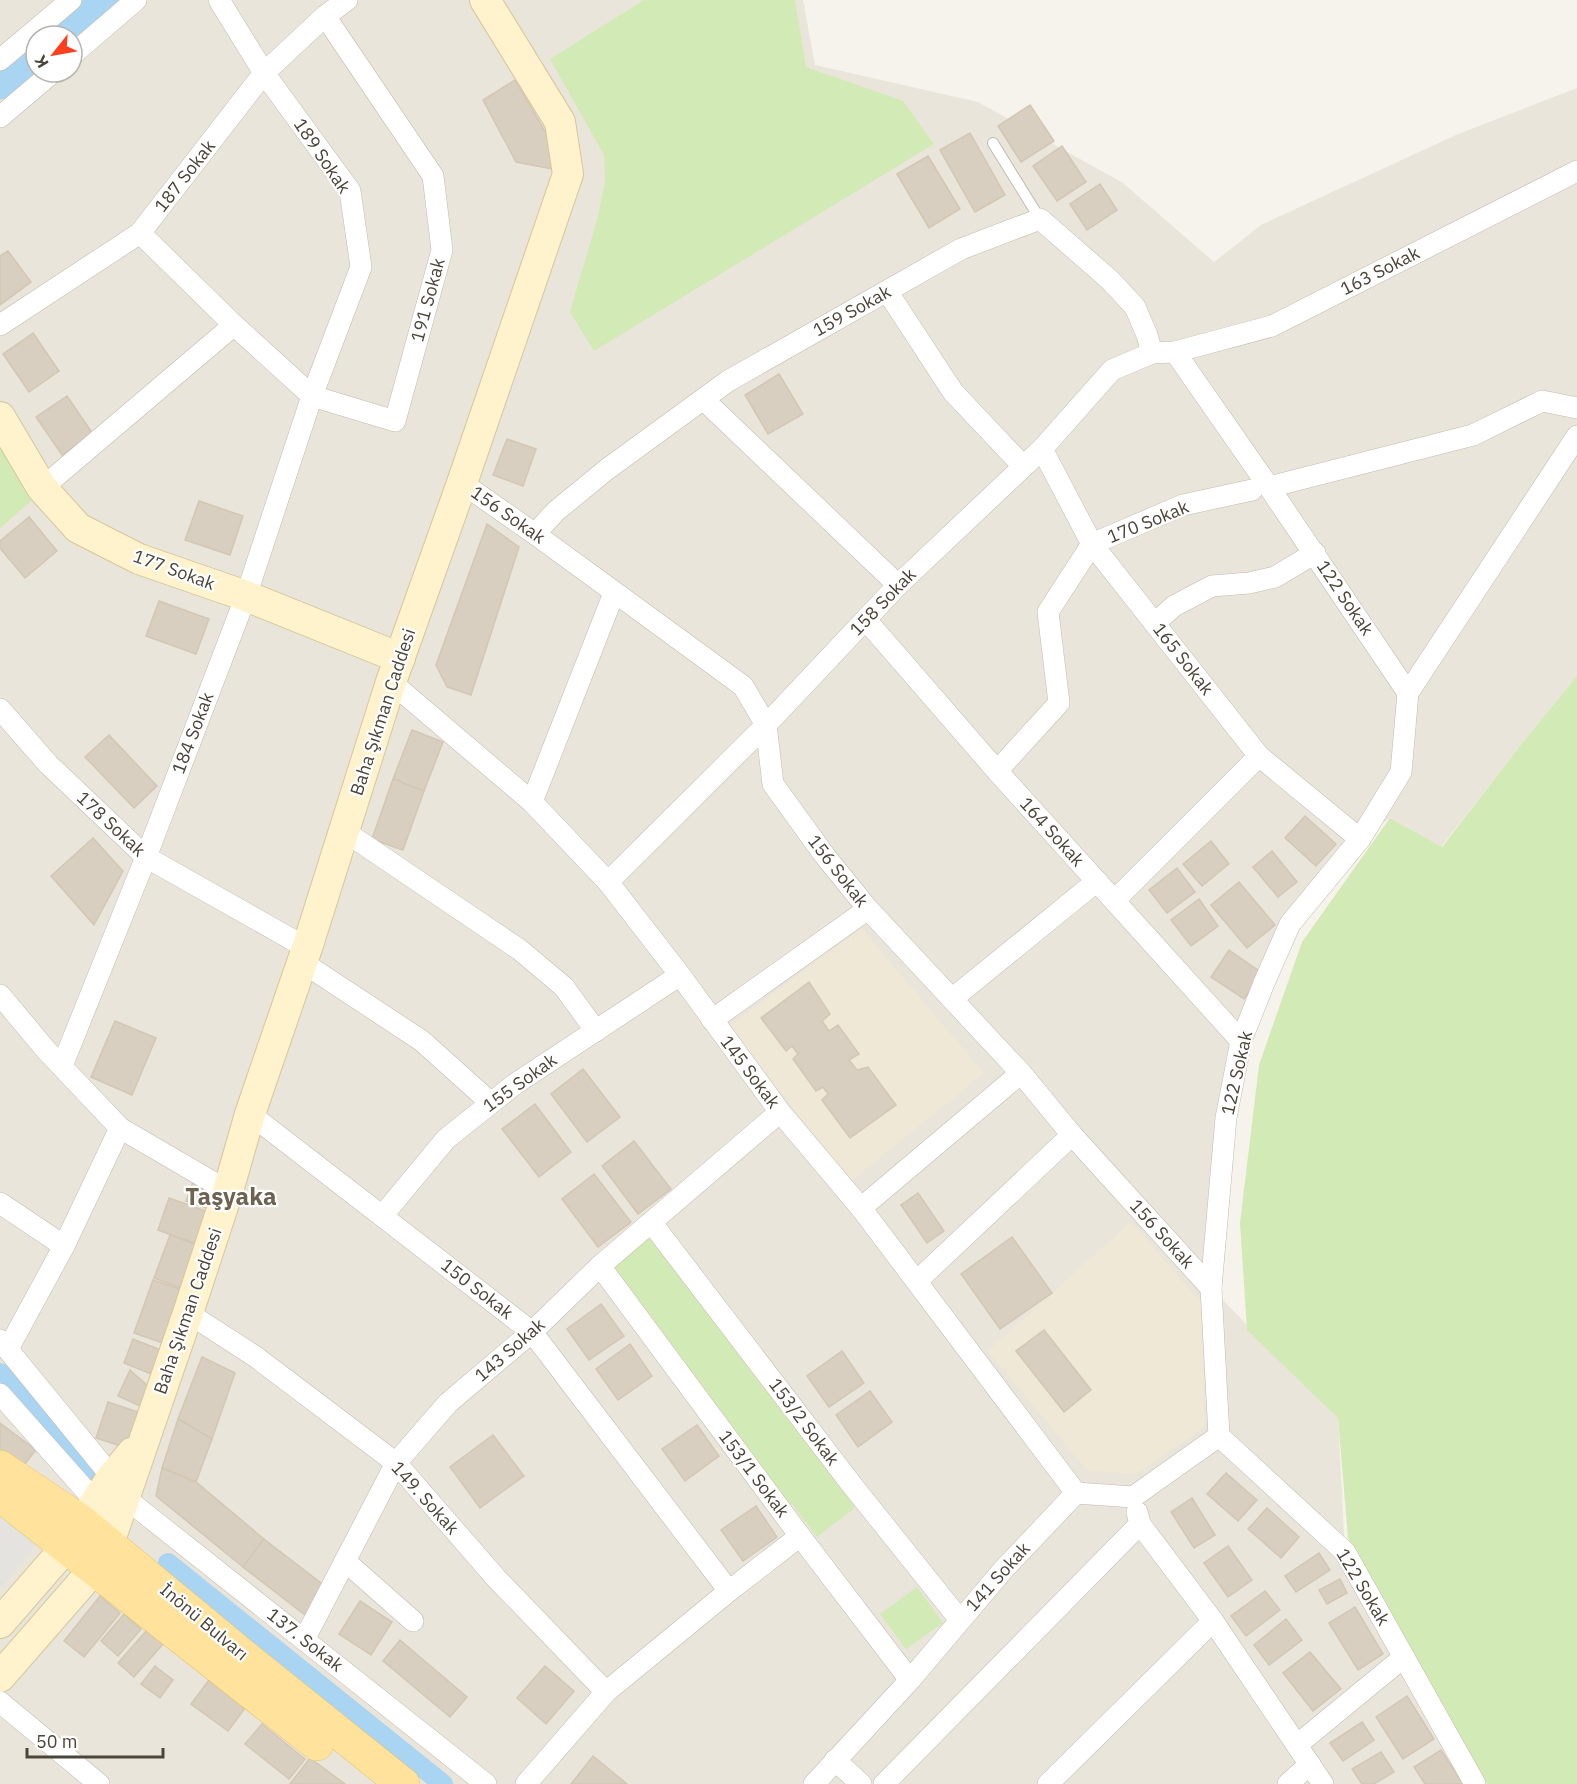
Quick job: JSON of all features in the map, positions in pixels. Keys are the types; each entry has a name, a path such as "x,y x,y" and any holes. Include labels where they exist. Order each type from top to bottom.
{"main road":[{"name":"Baha Şıkman Caddesi","path":"102,1556 96,1508 143,1439 188,1313 228,1191 250,1114 304,955 395,670 568,174 560,122 485,0"},
{"name":"177 Sokak","path":"1,422 42,488 78,528 139,559 246,596 395,670"},
{"name":"İnönü Bulvarı","path":"0,1467 96,1508"},
{"name":"İnönü Bulvarı","path":"0,1495 96,1508"},
{"name":"İnönü Bulvarı","path":"96,1508 102,1556 368,1784"},
{"path":"0,1623 96,1508"},
{"name":"İnönü Bulvarı","path":"102,1556 241,1654 403,1784"},
{"path":"0,1677 102,1556"}],"street":[{"path":"0,60 71,0"},
{"path":"84,45 136,0"},
{"name":"189 Sokak","path":"219,0 264,73 350,191 361,267 312,396"},
{"name":"187 Sokak","path":"0,325 140,233 264,73 325,16 346,0"},
{"name":"191 Sokak","path":"312,396 395,421 442,250 433,176 325,16"},
{"path":"0,117 38,84"},
{"name":"163 Sokak","path":"1175,352 1272,326 1577,171"},
{"path":"1040,219 1110,280 1135,307 1152,353"},
{"name":"159 Sokak","path":"535,534 556,511 606,470 728,381 961,249 1040,219"},
{"path":"140,233 234,325 312,396"},
{"path":"887,291 953,392 1023,466"},
{"path":"42,488 234,325"},
{"name":"158 Sokak","path":"608,882 766,725 898,585 1042,449 1112,370 1152,353 1175,352"},
{"name":"122 Sokak","path":"1175,352 1261,489 1315,554 1408,693 1401,772 1360,838 1290,924 1241,1041 1227,1118 1211,1288 1219,1436 1345,1552 1475,1784"},
{"name":"184 Sokak","path":"62,1066 146,857 246,596 312,396"},
{"path":"704,400 898,585"},
{"name":"170 Sokak","path":"997,771 1059,704 1048,612 1092,544 1183,505 1261,489 1473,435 1542,401 1577,408"},
{"path":"1408,693 1577,436"},
{"name":"165 Sokak","path":"1042,449 1092,544 1259,756 1360,838"},
{"name":"156 Sokak","path":"462,483 743,686 766,725 773,784 825,856 868,909 1021,1073 1072,1135 1211,1288"},
{"path":"1155,623 1174,606 1212,586 1249,583 1275,577 1315,554"},
{"path":"532,802 614,593"},
{"name":"164 Sokak","path":"866,620 997,771 1241,1041"},
{"name":"145 Sokak","path":"395,670 532,802 608,882 680,975 780,1112 861,1208 1076,1493"},
{"name":"178 Sokak","path":"0,709 48,764 146,857 304,955 422,1041 492,1103"},
{"path":"1114,900 1259,756"},
{"path":"344,831 520,950 564,987 596,1031"},
{"path":"952,999 1097,881"},
{"path":"712,1020 868,909"},
{"name":"155 Sokak","path":"382,1215 446,1139 515,1084 680,975"},
{"path":"0,995 46,1050 120,1128 228,1191"},
{"path":"861,1208 1021,1073"},
{"name":"143 Sokak","path":"304,1640 396,1463 448,1403 532,1332 600,1266 780,1112"},
{"name":"150 Sokak","path":"250,1114 532,1332 729,1591"},
{"path":"96,1508 4,1344 64,1246 120,1128"},
{"path":"917,1281 1072,1135"},
{"path":"0,1203 64,1246"},
{"name":"153/2 Sokak","path":"651,1222 845,1476 960,1620"},
{"name":"153/1 Sokak","path":"600,1266 910,1680"},
{"name":"149. Sokak","path":"188,1313 256,1357 396,1463 496,1578 606,1692"},
{"path":"0,1394 96,1508"},
{"path":"1076,1493 1133,1497 1219,1436"},
{"name":"141 Sokak","path":"814,1784 910,1680 1003,1570 1076,1493"},
{"path":"1133,1497 1140,1524 1213,1621 1323,1784"},
{"name":"137. Sokak","path":"96,1508 304,1640 486,1784"},
{"path":"884,1784 1140,1524"},
{"path":"526,1784 606,1692 800,1536"},
{"path":"345,1561 413,1621"},
{"path":"1048,1784 1213,1621"},
{"path":"1297,1745 1404,1657"},
{"path":"0,1702 99,1784"},
{"path":"835,1760 861,1784"},
{"path":"1288,1784 1310,1764"}],"lane":[{"path":"993,143 1040,219"}],"shaded area":[{"path":"0,0 803,0 815,65 978,102 1123,183 1214,262 1261,225 1456,135 1577,88 1577,676 1441,847 1390,818 1360,839 1290,924 1241,1041 1211,1288 1338,1418 1345,1552 1475,1784 0,1784"},
{"path":"861,928 984,1073 850,1182 730,1026"},
{"path":"1131,1222 1201,1303 1205,1427 1135,1474 1087,1470 988,1351"},
{"path":"0,1518 36,1544 0,1589"}],"green space":[{"path":"644,0 795,0 806,67 903,101 934,144 594,351 570,312 598,216 605,181 604,155 550,59"},
{"path":"0,447 31,501 0,528"},
{"path":"1577,676 1577,1784 1487,1784 1348,1538 1338,1418 1247,1330 1240,1223 1259,1065 1302,942 1390,818 1442,847"},
{"path":"651,1222 855,1508 817,1537 792,1504 782,1512 600,1266"},
{"path":"917,1587 943,1623 906,1649 880,1614"}],"building":[{"path":"515,80 546,133 551,146 553,169 516,162 483,100"},
{"path":"1030,105 1054,141 1021,162 998,126"},
{"path":"970,133 1005,195 975,212 940,150"},
{"path":"1062,146 1086,182 1057,201 1033,166"},
{"path":"928,156 960,209 929,228 897,174"},
{"path":"1100,184 1117,210 1087,230 1070,204"},
{"path":"8,251 31,282 0,305 0,256"},
{"path":"33,333 59,371 29,392 3,354"},
{"path":"779,374 803,414 768,434 745,395"},
{"path":"67,396 93,434 62,455 36,417"},
{"path":"507,439 536,449 523,486 493,475"},
{"path":"199,501 243,516 230,555 185,540"},
{"path":"29,517 57,551 25,578 0,548 0,541"},
{"path":"487,524 519,547 471,695 447,687 436,665"},
{"path":"159,601 209,619 196,654 146,636"},
{"path":"412,730 443,742 424,791 393,779"},
{"path":"109,735 157,786 134,808 85,757"},
{"path":"393,779 424,791 403,850 372,839"},
{"path":"1305,816 1336,844 1316,866 1285,838"},
{"path":"93,838 123,871 94,925 51,876"},
{"path":"1211,841 1229,864 1202,886 1183,864"},
{"path":"1272,851 1297,882 1278,897 1253,867"},
{"path":"1177,868 1195,892 1167,913 1149,890"},
{"path":"1239,882 1275,925 1247,948 1211,905"},
{"path":"1199,899 1218,926 1191,946 1171,920"},
{"path":"1229,950 1262,973 1244,999 1211,977"},
{"path":"809,982 830,1014 822,1021 829,1031 838,1025 859,1054 849,1060 857,1070 868,1067 896,1105 850,1138 822,1100 828,1094 823,1087 816,1091 793,1059 798,1054 792,1046 786,1051 761,1018"},
{"path":"115,1021 156,1038 132,1095 91,1077"},
{"path":"583,1069 620,1117 587,1142 551,1094"},
{"path":"535,1104 571,1152 539,1177 502,1129"},
{"path":"634,1141 671,1189 638,1214 602,1166"},
{"path":"594,1174 631,1222 598,1247 562,1199"},
{"path":"194,1179 219,1188 211,1210 186,1201"},
{"path":"918,1193 944,1231 927,1243 901,1205"},
{"path":"169,1198 211,1213 199,1245 158,1230"},
{"path":"170,1235 197,1245 180,1288 154,1278"},
{"path":"1012,1237 1052,1293 1000,1329 961,1274"},
{"path":"153,1280 182,1290 163,1343 134,1333"},
{"path":"601,1304 624,1336 589,1360 567,1329"},
{"path":"1044,1330 1091,1390 1064,1412 1016,1351"},
{"path":"133,1339 163,1351 154,1375 124,1363"},
{"path":"630,1344 652,1376 618,1400 596,1369"},
{"path":"842,1351 864,1383 829,1407 807,1376"},
{"path":"202,1357 235,1373 212,1439 178,1419"},
{"path":"130,1370 149,1387 140,1406 118,1396"},
{"path":"870,1391 892,1422 858,1447 836,1415"},
{"path":"108,1402 138,1412 127,1448 96,1438"},
{"path":"178,1419 212,1439 196,1482 162,1468"},
{"path":"0,1423 36,1450 21,1469 0,1454"},
{"path":"697,1425 719,1456 685,1481 662,1449"},
{"path":"493,1435 524,1476 480,1508 450,1467"},
{"path":"162,1468 196,1482 264,1539 243,1567 156,1496"},
{"path":"1226,1473 1257,1500 1238,1521 1207,1494"},
{"path":"1192,1498 1215,1535 1194,1548 1171,1512"},
{"path":"756,1506 777,1537 743,1561 721,1530"},
{"path":"1267,1508 1299,1537 1281,1558 1248,1529"},
{"path":"264,1539 326,1587 305,1615 243,1567"},
{"path":"1228,1546 1252,1580 1228,1597 1204,1563"},
{"path":"1319,1553 1330,1570 1296,1592 1285,1576"},
{"path":"1340,1579 1347,1593 1327,1604 1319,1590"},
{"path":"1265,1591 1280,1610 1246,1636 1231,1616"},
{"path":"100,1596 120,1613 84,1657 64,1641"},
{"path":"360,1601 392,1622 371,1655 339,1634"},
{"path":"1355,1607 1383,1654 1358,1670 1329,1623"},
{"path":"124,1614 141,1629 118,1656 101,1641"},
{"path":"1286,1619 1302,1640 1269,1665 1254,1645"},
{"path":"147,1630 163,1644 134,1677 118,1663"},
{"path":"400,1640 467,1697 450,1717 383,1661"},
{"path":"1310,1652 1341,1689 1313,1711 1283,1673"},
{"path":"155,1666 173,1680 160,1698 141,1684"},
{"path":"545,1666 574,1691 546,1724 517,1698"},
{"path":"209,1680 246,1707 228,1731 191,1704"},
{"path":"1407,1696 1434,1739 1403,1759 1376,1717"},
{"path":"1362,1722 1374,1740 1343,1761 1330,1743"},
{"path":"262,1724 305,1759 289,1779 245,1744"},
{"path":"1441,1750 1463,1784 1425,1784 1414,1767"},
{"path":"1381,1752 1394,1772 1374,1784 1362,1784 1352,1769"},
{"path":"593,1756 627,1784 571,1784"},
{"path":"310,1758 345,1784 290,1784"}],"waterway":[{"path":"73,24 102,0"},
{"path":"0,83 24,64"},
{"path":"0,1373 86,1472"},
{"path":"168,1563 443,1784"}],"district":[{"name":"Taşyaka","path":"231,1197"}]}
